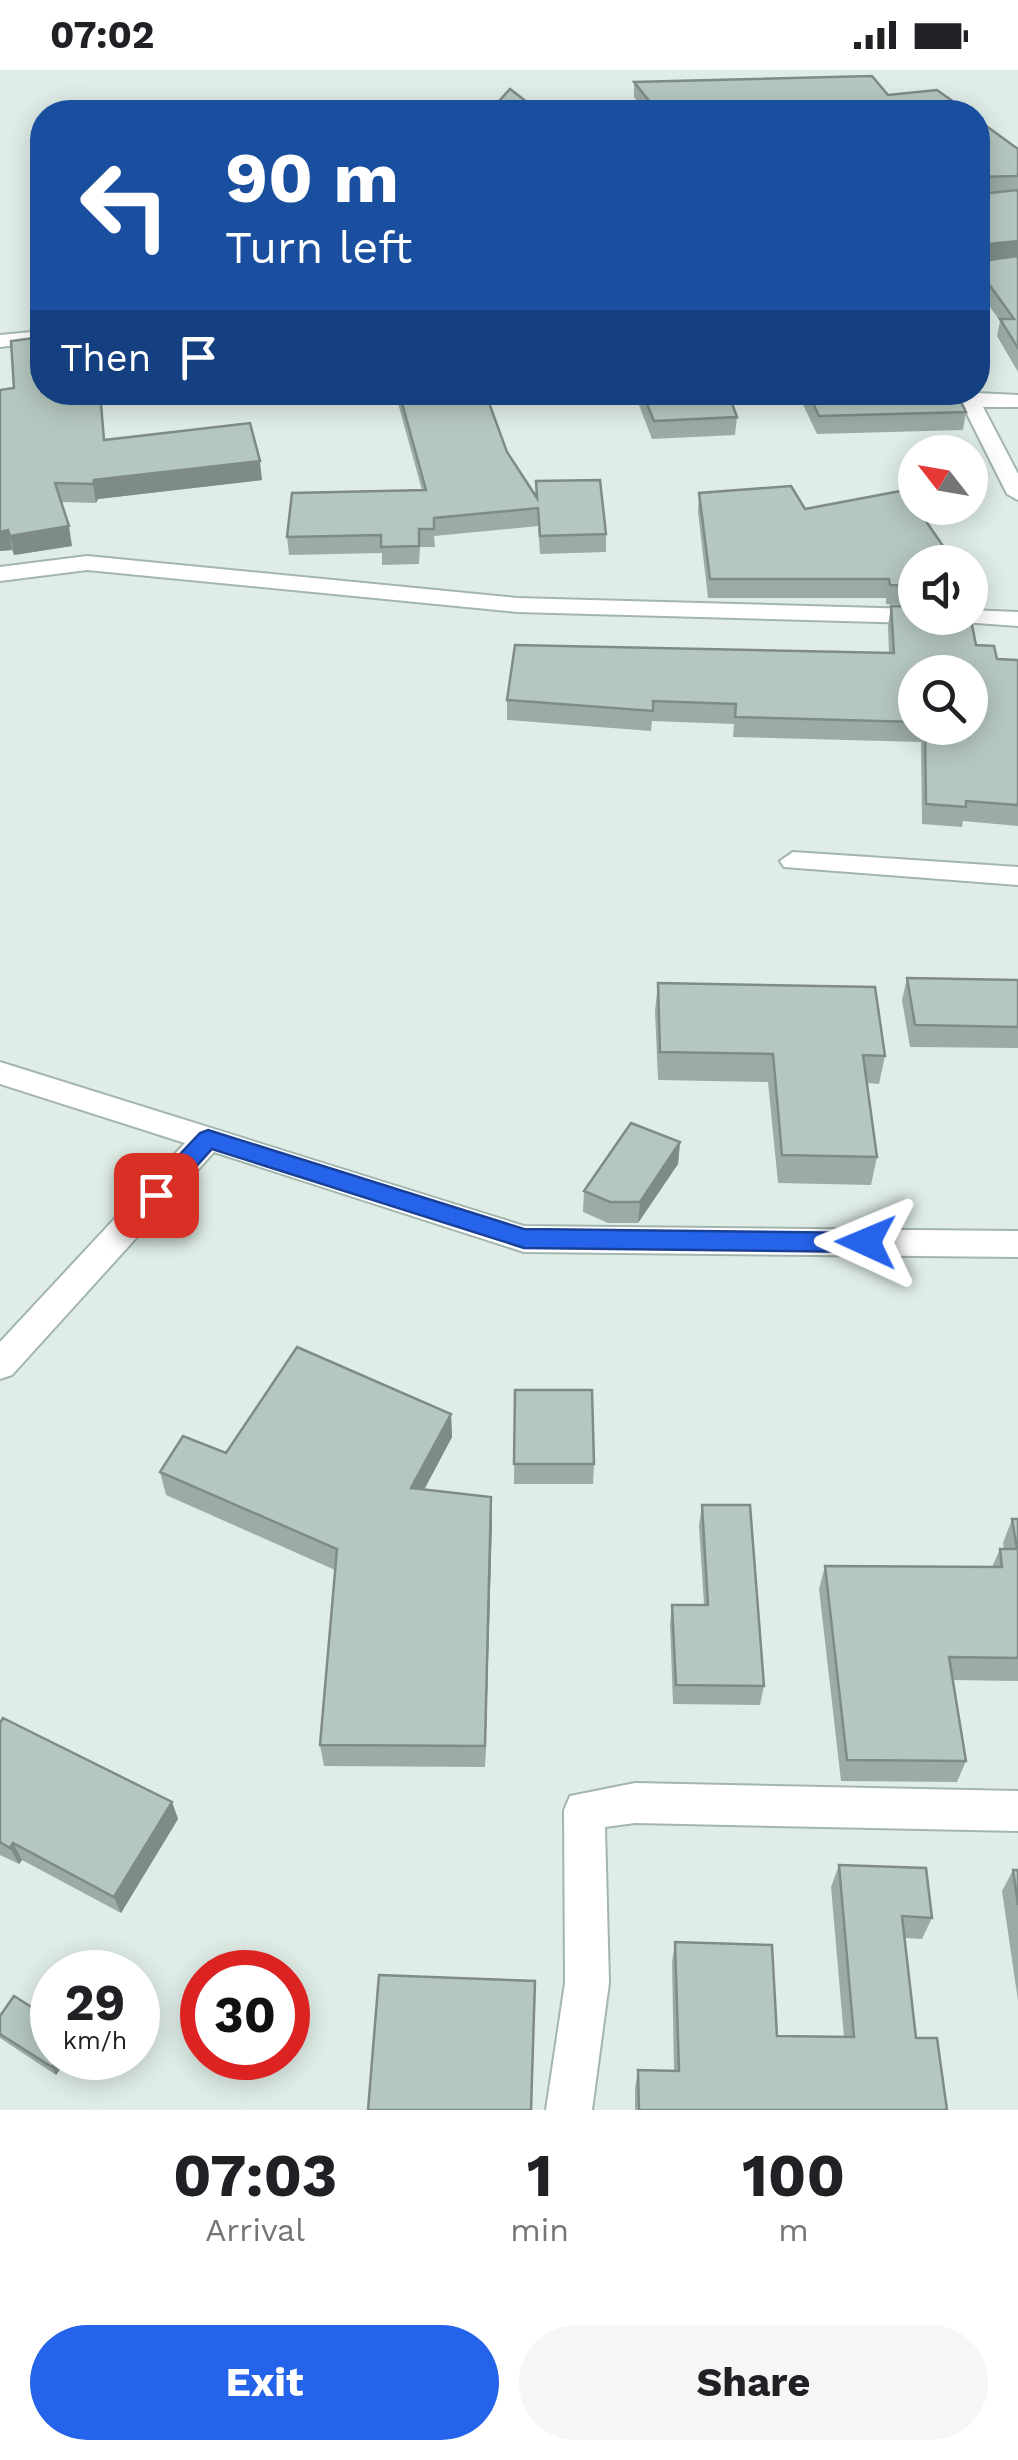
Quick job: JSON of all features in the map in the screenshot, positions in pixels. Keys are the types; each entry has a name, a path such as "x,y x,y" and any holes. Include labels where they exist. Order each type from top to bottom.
{"street":[{"path":"0,341 30,338"},
{"path":"990,399 1018,401"},
{"path":"972,405 1018,494"},
{"path":"0,574 87,563 517,606 898,616"},
{"path":"988,618 1018,619"},
{"path":"792,861 1018,876"},
{"path":"4,1079 524,1239 1018,1244"},
{"path":"0,1365 208,1139"},
{"path":"569,2110 587,1983 584,1810 635,1803 1018,1811"}],"building":[{"path":"872,76 888,95 937,90 951,100 648,100 634,82"},
{"path":"510,89 524,100 500,100"},
{"path":"990,129 1018,149 1018,176 990,177"},
{"path":"1018,190 1018,241 990,244 990,193"},
{"path":"1018,256 1018,348 1000,319 1014,319 990,286 990,260"},
{"path":"30,339 30,405 101,405 104,440 250,423 260,461 94,480 93,484 55,483 69,526 10,536 8,530 0,532 0,390 14,388 11,341"},
{"path":"403,405 490,405 507,452 537,498 536,481 600,480 606,534 540,536 538,508 434,518 434,529 419,529 419,546 381,547 381,535 287,537 292,493 426,490"},
{"path":"647,405 733,405 737,417 654,421"},
{"path":"814,405 962,405 966,412 819,416"},
{"path":"791,486 805,509 898,492 898,525 929,525 942,545 898,545 898,585 890,585 889,579 710,579 699,493"},
{"path":"891,606 898,606 898,635 974,635 976,645 994,646 997,659 1018,660 1018,805 966,801 966,807 926,804 925,745 988,745 988,655 898,655 898,722 735,717 736,704 653,701 653,711 507,700 515,645 894,653"},
{"path":"907,978 1018,980 1018,1027 915,1025"},
{"path":"658,983 875,987 885,1056 863,1055 877,1157 782,1155 773,1054 660,1052"},
{"path":"631,1123 680,1142 640,1202 610,1202 584,1191"},
{"path":"297,1347 451,1414 411,1488 491,1497 485,1746 320,1745 337,1549 160,1472 183,1436 226,1453"},
{"path":"515,1390 592,1390 594,1464 514,1464"},
{"path":"702,1505 750,1505 764,1686 676,1685 672,1605 708,1605"},
{"path":"1012,1519 1018,1519 1018,1658 949,1657 966,1761 847,1760 825,1566 1002,1567 1000,1549 1017,1549"},
{"path":"3,1718 172,1802 114,1897 13,1843 10,1848 0,1842"},
{"path":"839,1865 926,1868 932,1918 902,1916 916,2038 937,2038 947,2110 639,2110 638,2070 679,2071 675,1942 772,1945 777,2036 854,2037"},
{"path":"1013,1870 1018,1870 1018,1905"},
{"path":"379,1975 535,1981 531,2110 368,2110"},
{"path":"14,1996 30,2006 30,2053 0,2034 0,2016"}],"route":[{"path":"156,1195 208,1139 524,1239 866,1242"}]}
